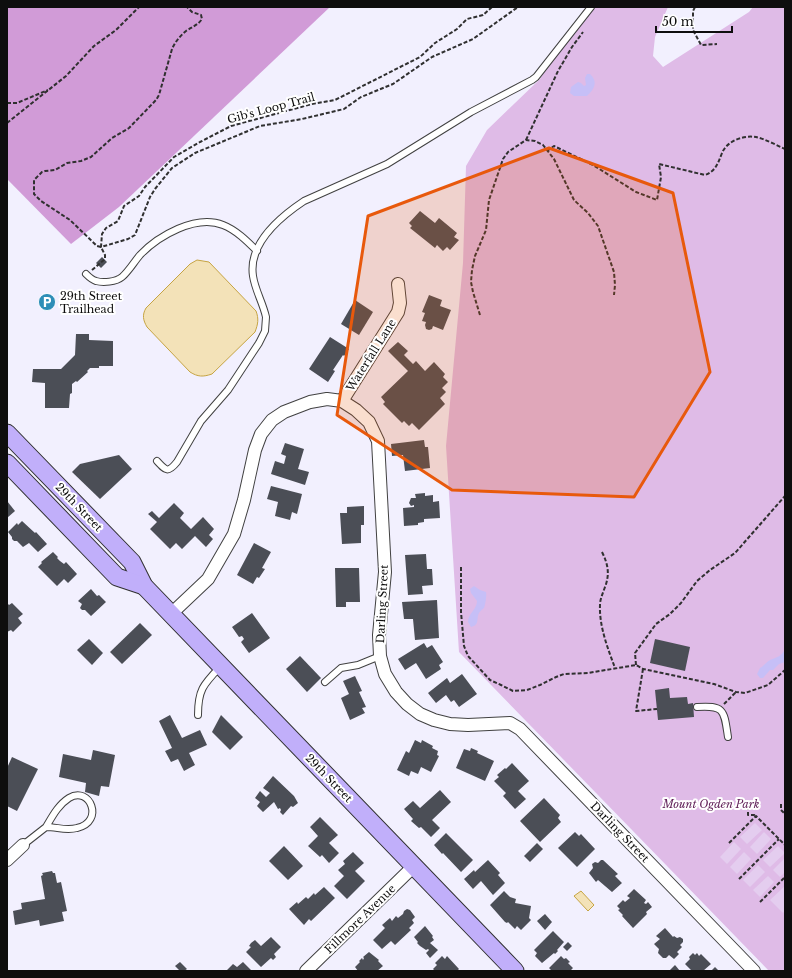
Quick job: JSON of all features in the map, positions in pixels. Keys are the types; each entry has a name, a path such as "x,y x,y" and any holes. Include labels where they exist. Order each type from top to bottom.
{"street":[{"name":"Waterfall Lane","path":"342,402 398,312 400,303 398,284"},
{"name":"Darling Street","path":"171,614 208,579 234,534 244,500 255,450 261,434 272,420 284,412 310,402 327,399 342,402 356,410 369,422 378,441 385,572 379,635 380,656 385,674 396,692 407,704 420,714 434,720 450,724 468,725 510,723 520,729 754,971"},
{"name":"29th Street","path":"7,433 132,562 144,586 515,971"},
{"name":"29th Street","path":"7,463 117,577 144,586"},
{"path":"7,860 23,845"},
{"name":"Fillmore Avenue","path":"306,971 414,866"}],"lane":[{"path":"157,461 166,470 173,468 201,420 228,390 263,336 266,317 253,278 252,270 257,251 271,228 304,201 387,164 471,112 532,80 536,77 591,7"},
{"path":"86,274 98,282 114,281 120,278 140,255 160,239 191,224 201,222 217,223 230,228 246,240 257,251"},
{"path":"325,682 341,668 358,665 380,656"},
{"path":"198,715 198,702 201,689 221,666"},
{"path":"697,707 712,706 719,708 724,715 728,737"},
{"path":"23,845 46,827 56,810 70,797 78,795 85,798 90,802 93,808 92,815 83,826 68,830 46,827"}],"path":[{"path":"7,123 51,89 80,62 94,46 116,30 139,7"},
{"path":"86,274 105,259 105,255 101,248 70,220 41,201 34,194 34,180 44,171 55,170 68,163 81,161 91,157 112,138 129,128 156,100 159,95 174,44 180,37 202,19 201,15 187,7"},
{"name":"Gib's Loop Trail","path":"492,7 483,15 467,19 457,29 435,43 420,57 334,100 305,106 231,126 174,157 145,187 139,196 124,206 118,221 106,228 102,234 101,248 128,239 135,235 155,189 172,168 195,153 260,126 302,119 344,109 361,97 393,84 432,57 474,39 518,7"},
{"path":"695,7 693,11 693,30 701,45 716,44"},
{"path":"480,315 472,287 472,270 475,256 486,230 489,200 503,159 508,152 526,140 558,71 583,31"},
{"path":"7,103 17,103 51,89"},
{"path":"547,151 554,146 594,164 636,192 657,200 661,177 659,164 705,175 714,170 727,144 743,137 756,137 785,149"},
{"path":"526,140 535,141 543,145 554,159 574,200 588,213 598,226 614,272 614,295"},
{"path":"636,665 635,653 656,624 670,614 681,603 697,581 735,552 785,496"},
{"path":"602,552 608,564 608,570 607,581 600,604 600,615 608,649 615,668"},
{"path":"461,567 461,612 464,646 468,656 490,680 513,691 527,690 556,676 564,674 588,673 636,665 643,669 714,684 736,692 745,693 768,685 785,670"},
{"path":"643,669 636,711 657,709"},
{"path":"719,708 736,692"},
{"path":"781,804 781,810 785,814"},
{"path":"748,806 748,815 756,816 785,845"},
{"path":"729,843 756,816"},
{"path":"739,879 779,839"},
{"path":"760,902 785,877"}],"highlighted area":[{"path":"549,148 673,193 710,372 634,497 452,490 337,415 368,216"}],"green space":[{"name":"Mount Ogden Park","path":"586,7 668,7 655,37 653,56 663,67 749,12 753,7 785,7 785,971 769,971 459,652 446,446 463,263 466,166 487,130 540,79 559,45"}],"shaded area":[{"path":"7,7 330,7 119,207 71,244 7,179"},
{"path":"197,260 209,262 256,311 258,319 255,332 212,374 203,376 198,376 190,372 147,327 144,318 146,308 190,264"},
{"path":"755,823 762,830 747,844 740,837"},
{"path":"764,832 771,839 757,854 750,847"},
{"path":"734,842 741,849 727,864 720,857"},
{"path":"778,846 785,853 770,867 763,860"},
{"path":"744,852 751,859 737,874 730,867"},
{"path":"785,858 785,872 780,877 773,870"},
{"path":"758,865 765,872 750,887 743,880"},
{"path":"768,876 774,882 760,897 753,890"},
{"path":"785,886 785,910 783,913 770,900"},
{"path":"581,891 594,905 588,911 574,896"}],"sand":[{"path":"587,74 590,74 594,79 594,88 587,96 574,96 570,93 571,87 578,82 584,86 586,85 585,78"},
{"path":"474,586 486,592 486,595 484,608 478,615 477,623 471,627 468,619 477,604 477,601 470,589"},
{"path":"785,649 785,662 779,664 773,670 770,670 763,678 760,678 757,674 760,668 780,655"}],"building":[{"path":"420,211 435,223 439,218 457,233 454,237 459,240 450,250 447,247 443,251 437,245 435,248 410,228 412,226 409,223"},
{"path":"102,257 107,262 101,268 96,263"},
{"path":"429,295 442,300 440,306 451,310 443,330 433,326 432,329 426,329 426,322 422,321 425,313 422,312"},
{"path":"355,300 373,312 359,335 341,324"},
{"path":"76,334 89,334 89,340 113,341 113,366 99,366 99,368 90,368 87,371 88,372 77,382 76,381 72,384 69,408 45,408 45,383 32,382 33,369 61,369 75,355"},
{"path":"330,337 349,349 333,370 335,371 328,382 309,369"},
{"path":"398,342 408,351 404,355 413,364 416,361 425,371 434,362 445,374 443,377 448,382 442,388 446,392 440,398 445,404 419,430 412,423 409,426 404,421 402,423 383,404 385,402 381,397 408,371 388,351"},
{"path":"424,440 425,447 428,447 430,468 405,471 403,455 392,456 391,444"},
{"path":"285,443 304,449 298,469 309,472 305,485 271,474 275,461 284,464 286,456 281,454"},
{"path":"119,455 132,469 100,499 72,472 80,464"},
{"path":"271,486 302,494 297,514 292,512 290,520 275,516 278,502 267,499"},
{"path":"425,493 425,496 433,495 433,502 439,501 440,518 424,519 424,522 418,523 418,525 404,526 403,508 414,507 414,505 411,506 409,503 411,498 416,498 415,494"},
{"path":"7,501 15,511 7,518"},
{"path":"174,503 184,513 180,518 191,529 203,517 214,529 209,535 213,539 206,547 195,536 182,549 176,543 170,549 150,529 157,522 148,514 152,511 159,518"},
{"path":"364,506 364,525 361,525 361,543 342,544 340,513 347,513 347,507"},
{"path":"22,521 35,533 36,532 47,544 38,552 29,543 23,547 17,541 14,541 8,532 17,523 18,525"},
{"path":"254,543 271,552 262,568 265,569 259,578 257,577 253,584 237,575"},
{"path":"53,552 60,561 64,564 66,562 77,574 68,583 64,579 57,586 38,567 42,563 41,562"},
{"path":"426,554 427,569 432,569 433,585 422,586 423,594 408,595 405,555"},
{"path":"335,568 359,568 360,602 346,602 346,607 336,607"},
{"path":"91,589 97,596 99,595 106,602 91,616 85,610 80,608 82,604 78,601"},
{"path":"437,600 439,638 415,640 413,619 404,619 402,602"},
{"path":"7,603 9,605 12,603 23,614 18,618 22,623 13,632 11,630 7,632"},
{"path":"252,613 270,638 249,653 241,642 244,639 242,636 239,637 232,627"},
{"path":"140,623 152,635 122,664 110,652"},
{"path":"89,639 103,653 92,665 77,650"},
{"path":"655,639 690,647 685,671 650,663"},
{"path":"424,643 427,648 432,645 443,662 439,665 441,669 426,679 416,663 405,670 398,659"},
{"path":"300,656 321,678 307,692 286,669"},
{"path":"462,674 477,694 459,707 454,700 451,702 446,695 436,703 428,693 447,678 450,683"},
{"path":"355,676 362,691 359,692 366,707 362,708 365,713 350,720 341,698 349,694 343,681"},
{"path":"669,688 670,698 687,697 688,704 693,703 694,717 658,720 655,690"},
{"path":"170,715 182,738 200,730 207,745 189,753 195,765 184,771 178,759 171,762 165,751 172,748 159,721"},
{"path":"221,715 243,737 230,750 212,732"},
{"path":"415,740 421,743 422,740 433,746 432,748 438,751 437,755 439,756 431,772 421,767 418,774 411,771 409,776 397,770 406,751 409,753"},
{"path":"471,748 478,751 477,753 494,761 485,781 456,768 464,749 470,751"},
{"path":"93,750 115,755 109,787 101,786 99,796 85,792 86,783 59,777 63,754 91,760"},
{"path":"12,757 38,769 17,811 7,806 7,768"},
{"path":"512,763 529,781 518,791 526,799 515,809 503,796 506,793 494,781 499,777 497,775"},
{"path":"273,776 294,796 298,803 293,807 291,806 283,815 280,812 280,808 278,809 274,802 263,812 257,806 260,802 255,798 260,791 266,797 270,793 263,788"},
{"path":"440,790 451,802 432,820 440,828 431,837 421,827 419,828 411,821 413,819 404,809 413,801 420,808"},
{"path":"544,798 560,815 558,818 561,822 540,842 520,821"},
{"path":"320,817 338,835 329,843 339,853 329,863 322,855 320,857 308,846 318,836 310,827"},
{"path":"575,832 579,836 581,834 595,849 577,867 558,848"},
{"path":"446,833 473,860 461,872 434,845"},
{"path":"537,843 543,849 530,862 524,856"},
{"path":"284,846 303,866 288,880 269,861"},
{"path":"353,852 364,863 355,871 365,881 347,899 334,886 344,876 338,870 345,864 343,861"},
{"path":"488,860 500,873 498,875 505,883 493,895 481,881 473,889 464,879 474,870 475,872"},
{"path":"603,860 618,874 615,876 622,883 612,892 598,880 596,882 589,873 593,868 592,864"},
{"path":"52,871 55,873 57,883 61,882 67,911 62,912 64,921 40,926 39,920 15,925 13,911 22,909 21,903 45,899 41,876 43,875 42,873"},
{"path":"324,887 335,898 311,921 309,919 304,925 289,909 306,897 308,899 314,893 315,895"},
{"path":"634,889 646,900 644,903 646,904 648,902 652,907 633,928 622,916 623,915 618,910 620,909 617,906 623,900 625,902 630,898 627,896"},
{"path":"504,891 510,897 516,899 515,903 531,906 529,918 531,920 521,930 517,926 515,929 508,922 505,922 490,905"},
{"path":"407,909 410,910 415,917 412,920 414,923 409,928 411,930 395,945 391,941 382,949 373,940 385,928 382,925 390,918 392,921 396,916 398,918"},
{"path":"545,914 552,922 545,930 537,921"},
{"path":"425,926 433,936 432,937 434,940 430,943 438,950 430,958 426,953 429,950 426,950 420,946 414,937"},
{"path":"665,928 673,937 680,937 683,939 683,942 680,945 682,947 677,952 679,954 674,959 669,955 666,958 663,958 658,953 659,949 654,944 660,939 656,936"},
{"path":"553,931 564,942 555,954 554,953 542,963 535,956 537,953 534,950"},
{"path":"271,937 281,947 274,954 276,957 273,960 271,958 261,967 246,952 251,947 249,946 251,943 255,940 261,946"},
{"path":"568,942 572,946 567,951 563,947"},
{"path":"369,952 379,960 378,961 383,966 377,971 358,971 355,967"},
{"path":"693,953 695,955 697,953 699,956 701,954 711,964 703,971 692,971 685,964"},
{"path":"442,956 445,959 447,956 459,969 457,971 435,971 433,969 437,965 435,963"},
{"path":"561,956 570,962 568,963 573,968 570,971 552,971 549,968"},
{"path":"180,962 187,969 180,971 175,966"},
{"path":"243,962 252,971 226,971 233,964 237,967"},
{"path":"675,965 680,971 669,971"},
{"path":"715,967 719,971 711,971"}],"place":[{"name":"29th Street Trailhead","path":"47,302"}]}
